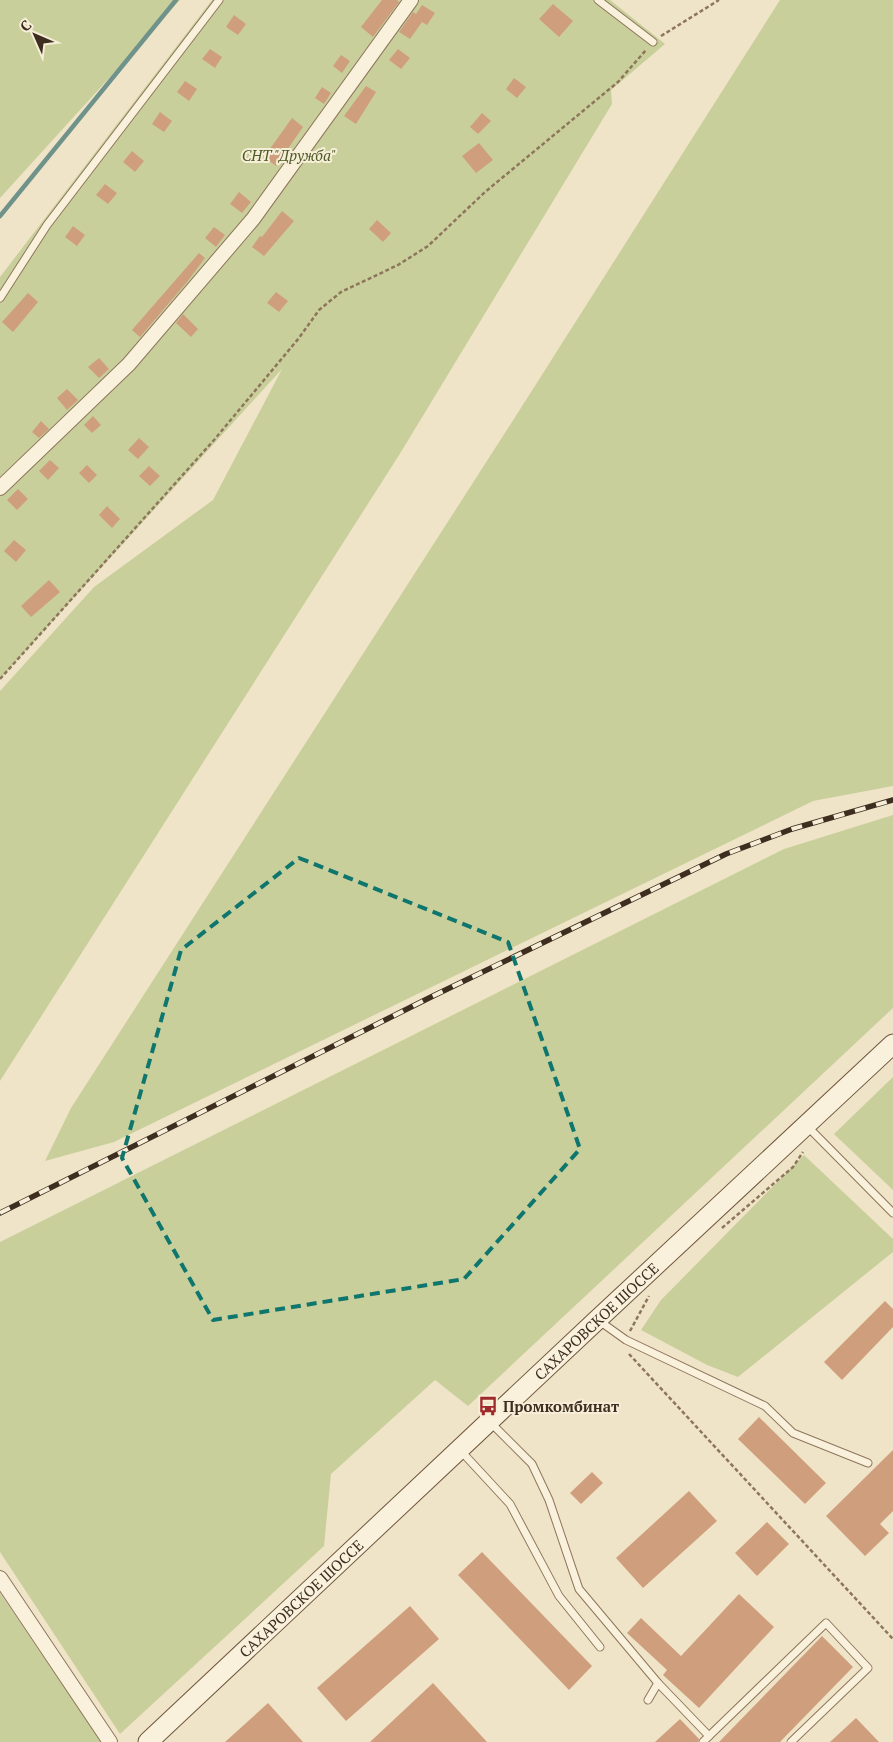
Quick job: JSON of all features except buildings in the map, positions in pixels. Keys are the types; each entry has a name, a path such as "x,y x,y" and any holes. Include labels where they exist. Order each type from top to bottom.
{"main road":[{"name":"САХАРОВСКОЕ ШОССЕ","path":"148,1742 597,1320 811,1130 893,1044"}],"street":[{"path":"0,488 129,364 247,227 296,162 411,0"},
{"path":"0,1578 110,1742"}],"lane":[{"path":"0,298 47,226 219,0"},
{"path":"598,0 653,42"},
{"path":"811,1130 893,1212"},
{"path":"597,1320 626,1340 765,1406 793,1433 868,1463"},
{"path":"490,1422 532,1464 550,1500 579,1589 658,1683 709,1736"},
{"path":"460,1449 510,1504 559,1596 600,1647"},
{"path":"703,1742 826,1624 868,1668 791,1742"},
{"path":"648,1700 658,1683"}],"path":[{"path":"0,679 214,440 320,310 341,292 398,265 428,246 485,192 618,82 653,42 719,0"},
{"path":"719,1230 793,1167 811,1130"},
{"path":"626,1340 646,1298 653,1291"},
{"path":"624,1349 893,1639"}],"highlighted area":[{"path":"299,858 508,942 580,1149 464,1279 213,1320 122,1158 181,950"}],"green space":[{"path":"0,0 180,0 0,198"},
{"name":"СНТ \"Дружба\"","path":"212,0 610,0 665,44 611,90 612,104 401,452 0,1081 0,691 94,587 213,500 282,369 0,679 0,277"},
{"path":"780,0 893,0 893,786 813,801 114,1142 45,1161 71,1108 512,422"},
{"path":"893,815 893,1008 468,1406 435,1380 331,1474 324,1546 120,1734 0,1552 0,1242 784,849"},
{"path":"893,1077 893,1190 834,1134"},
{"path":"804,1155 893,1239 893,1252 738,1377 707,1365 641,1330 661,1300"},
{"path":"0,1593 101,1742 0,1742"}],"waterway":[{"path":"0,216 176,0"}],"railway":[{"path":"0,1213 433,996 726,854 792,829 893,800"}],"place":[{"name":"Промкомбинат","path":"488,1406"}]}
